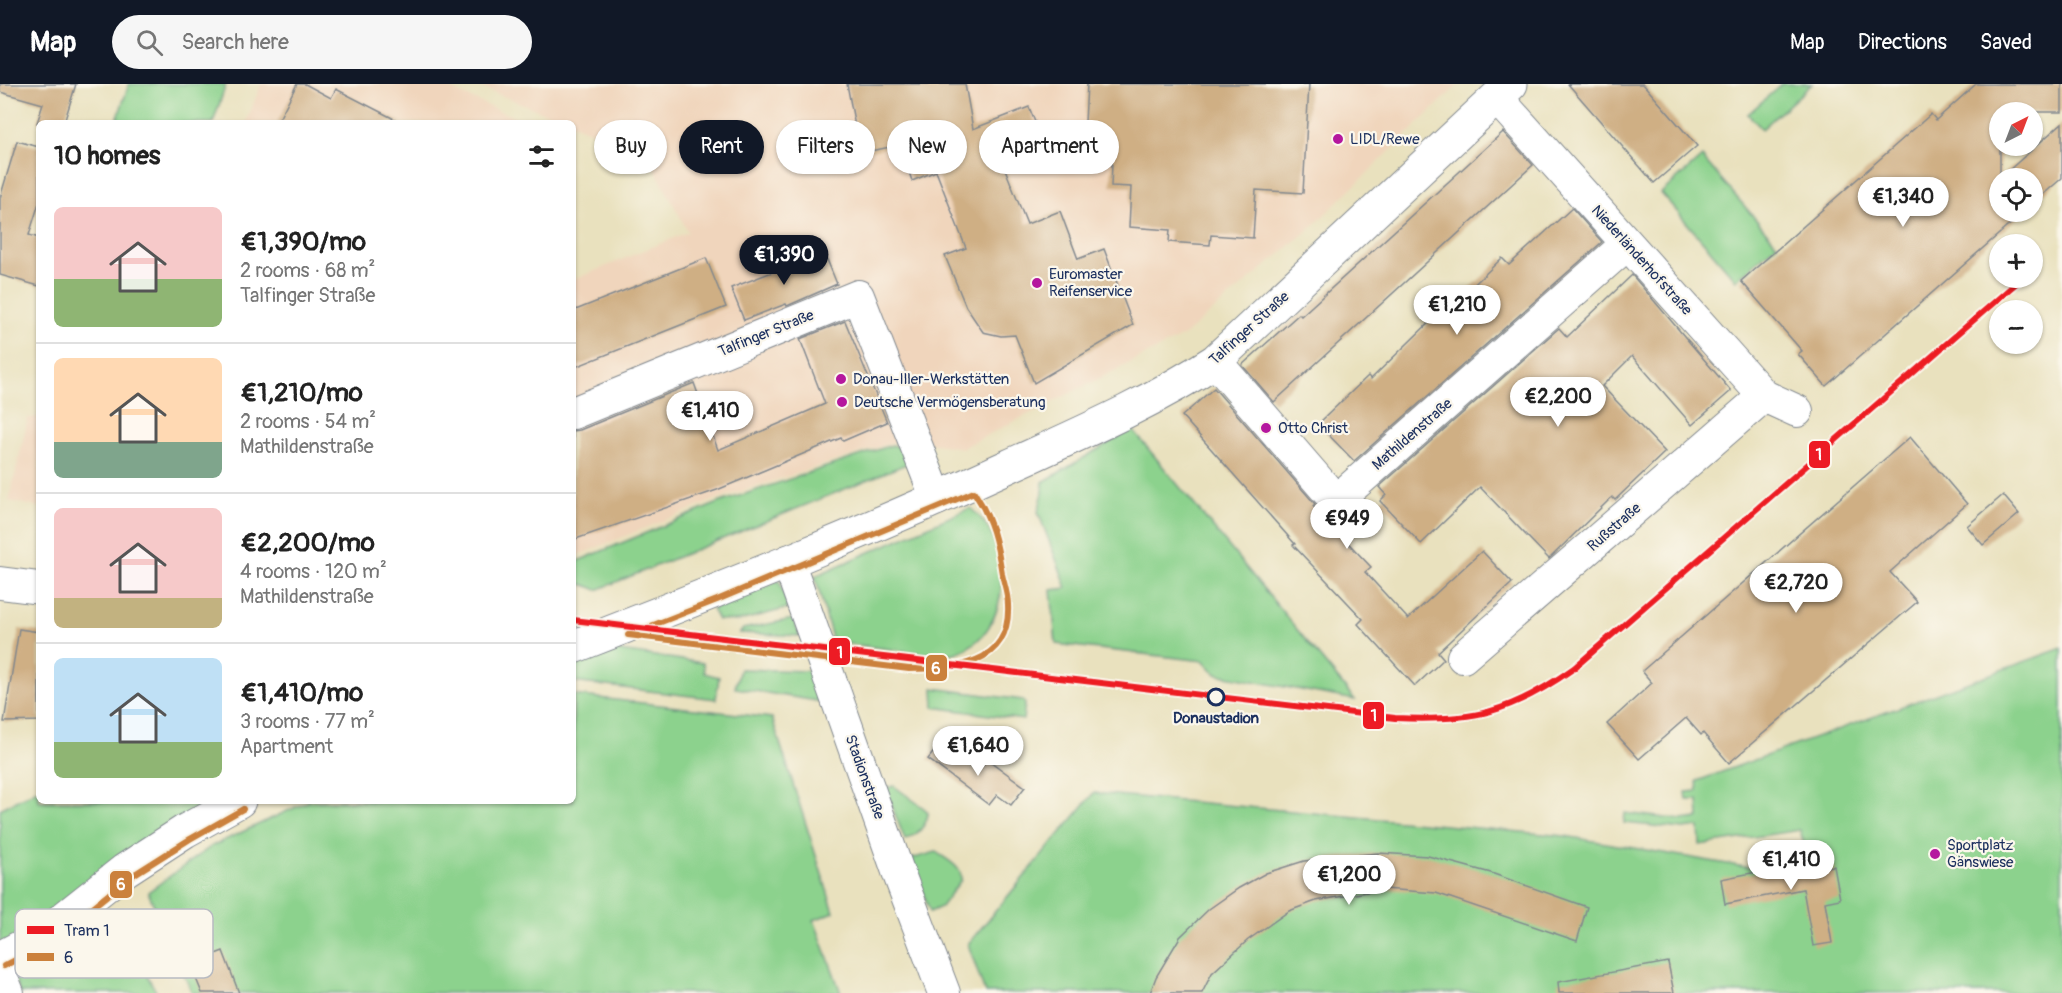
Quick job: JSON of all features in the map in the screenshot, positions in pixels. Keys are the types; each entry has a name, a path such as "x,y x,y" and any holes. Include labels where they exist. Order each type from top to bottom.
{"street":[{"name":"Niederländerhofstraße","path":"1504,91 1627,244 1764,396 1797,411"},
{"name":"Talfinger Straße","path":"576,646 937,499 1098,426 1182,383 1215,361 1504,91"},
{"name":"Mathildenstraße","path":"1215,361 1336,501 1627,244"},
{"name":"Talfinger Straße","path":"576,411 858,296 937,499"},
{"name":"Rußstraße","path":"1463,657 1764,396"},
{"name":"Stadionstraße","path":"788,561 900,877 944,993"},
{"path":"0,583 36,588"},
{"path":"76,909 126,870 185,831 234,804"},
{"path":"0,958 15,950"},
{"path":"0,974 8,993"}],"shaded area":[{"path":"261,84 439,84 520,120 247,120"},
{"path":"473,84 1459,84 1313,226 1183,336 962,448 904,439 720,498 576,556 576,279 688,232 658,174 667,174 667,120 594,120 594,133 576,125 576,120 562,120"},
{"path":"36,417 36,506 9,501 28,418"}],"green space":[{"path":"129,84 226,84 214,120 117,120"},
{"path":"1782,84 1812,84 1762,129 1748,114"},
{"path":"1702,157 1777,244 1736,280 1661,193"},
{"path":"1132,429 1355,700 1216,674 1204,661 1056,644 1051,590 1067,588 1038,512 1043,493 1043,482"},
{"path":"892,445 900,447 909,463 597,590 576,584 576,562 721,502"},
{"path":"970,508 984,523 995,541 1002,585 998,607 989,627 975,643 955,653 936,655 833,642 815,576"},
{"path":"779,580 789,608 739,621 718,620 712,609"},
{"path":"793,619 800,636 740,633 743,629"},
{"path":"2062,648 2062,993 985,993 968,944 1094,793 1565,836 1814,879 1800,830 1700,845 1699,827 1684,829 1624,823 1625,813 1682,820 1699,818 1698,800 1687,800 1686,792 1698,791 1697,781"},
{"path":"613,650 703,663 704,673 719,677 716,699 576,682 576,664"},
{"path":"740,669 810,671 823,702 735,688"},
{"path":"933,688 1023,700 1025,704 1023,720 934,707"},
{"path":"576,695 772,718 834,912 814,920 841,993 192,993 185,978 213,978 213,909 155,909 148,892 212,846 303,804 576,804"},
{"path":"894,786 928,813 926,822 920,830 905,840 885,788"},
{"path":"36,791 36,804 234,804 75,909 15,909 15,948 0,958 0,809"},
{"path":"936,852 957,867 961,880 941,907 930,912 911,859"},
{"path":"18,978 149,978 157,993 20,993 15,980"}],"building":[{"path":"0,84 76,84 65,120 38,120 43,104 0,92"},
{"path":"297,84 305,84 331,98 336,89 396,120 279,120"},
{"name":"Euromaster Reifenservice","path":"847,84 965,84 973,129 979,127 979,174 1007,174 1027,224 1060,211 1078,259 1104,249 1133,325 1034,383 1015,335 1001,336 983,332 966,307 945,256 966,248 937,174 967,174 967,120 887,120 887,148 875,150 875,120 854,120"},
{"path":"1087,84 1309,84 1303,193 1256,190 1253,238 1211,235 1210,245 1169,242 1170,230 1129,227 1131,187 1111,186 1112,174 1119,174 1119,120 1085,120"},
{"path":"1568,84 1643,84 1697,146 1654,183"},
{"path":"1976,84 2062,84 2062,112 2043,112 2043,102 1989,102 1989,156 2000,156 2000,168 1989,168 1989,222 2013,222 1999,234 1989,234 1989,243 1826,386 1798,354 1802,351 1741,281 1931,114 1936,120"},
{"name":"Euromaster Reifenservice","path":"1029,107 1034,120 996,120"},
{"path":"2062,123 2062,178 2043,194 2043,168 2011,168 2025,156 2043,156 2043,140"},
{"path":"1503,132 1533,165 1274,402 1242,365 1299,314 1301,316"},
{"path":"17,141 36,146 36,213 29,235 36,237 36,285 0,275 0,198"},
{"name":"Euromaster Reifenservice","path":"910,174 929,174 912,181"},
{"path":"1572,208 1602,242 1354,461 1318,424 1368,376 1371,379 1436,316 1438,319 1502,258 1509,265"},
{"path":"824,252 837,284 787,306 786,304 744,320 731,288"},
{"path":"706,258 726,307 576,367 576,310"},
{"path":"1632,275 1731,391 1692,425 1632,356 1602,386 1665,452 1615,500 1612,497 1549,559 1480,487 1421,544 1380,501 1386,495 1379,487 1559,328 1567,337"},
{"path":"845,321 887,422 843,441 841,438 717,490 576,539 576,431 694,383 718,450 825,404 800,339"},
{"path":"1214,388 1315,504 1313,506 1371,567 1365,572 1408,619 1482,551 1512,583 1438,652 1444,659 1415,686 1358,624 1363,619 1293,545 1295,544 1182,416"},
{"path":"1910,437 1967,504 1890,572 1917,602 1729,763 1703,733 1701,735 1686,718 1639,759 1607,724 1652,683 1642,671"},
{"path":"2003,495 2019,514 1983,545 1967,526"},
{"path":"19,629 36,632 36,721 4,722"},
{"path":"940,744 978,772 987,759 1025,787 1011,805 997,795 989,805 928,759"},
{"path":"1378,853 1428,856 1491,873 1587,907 1577,941 1436,893 1384,889 1316,901 1289,911 1248,940 1212,973 1202,993 1150,993 1156,977 1180,937 1209,909 1239,888 1266,873 1304,861"},
{"path":"1818,860 1820,868 1834,866 1840,899 1825,902 1832,943 1813,946 1803,889 1725,904 1721,879"},
{"path":"223,951 239,993 202,993 196,978 213,978 213,955"},
{"path":"1668,962 1674,993 1559,993 1558,982"}],"tram line":[{"name":"1","path":"576,620 1395,718 1469,716 1510,705 1574,668 2011,288"}],"transit line":[{"name":"6","path":"974,492 993,531 1008,605 1006,625 1000,641 990,652 976,660 944,668 909,669 628,635 974,492"},
{"name":"6","path":"90,909 130,877 243,809"},
{"name":"6","path":"4,966 15,960"}],"place":[{"name":"LIDL/Rewe","path":"1338,139"},
{"name":"Euromaster Reifenservice","path":"1037,283"},
{"name":"Donau-Iller-Werkstätten","path":"841,379"},
{"name":"Deutsche Vermögensberatung","path":"842,402"},
{"name":"Otto Christ","path":"1266,428"},
{"name":"Donaustadion","path":"1216,697"},
{"name":"Sportplatz Gänswiese","path":"1935,854"}]}
